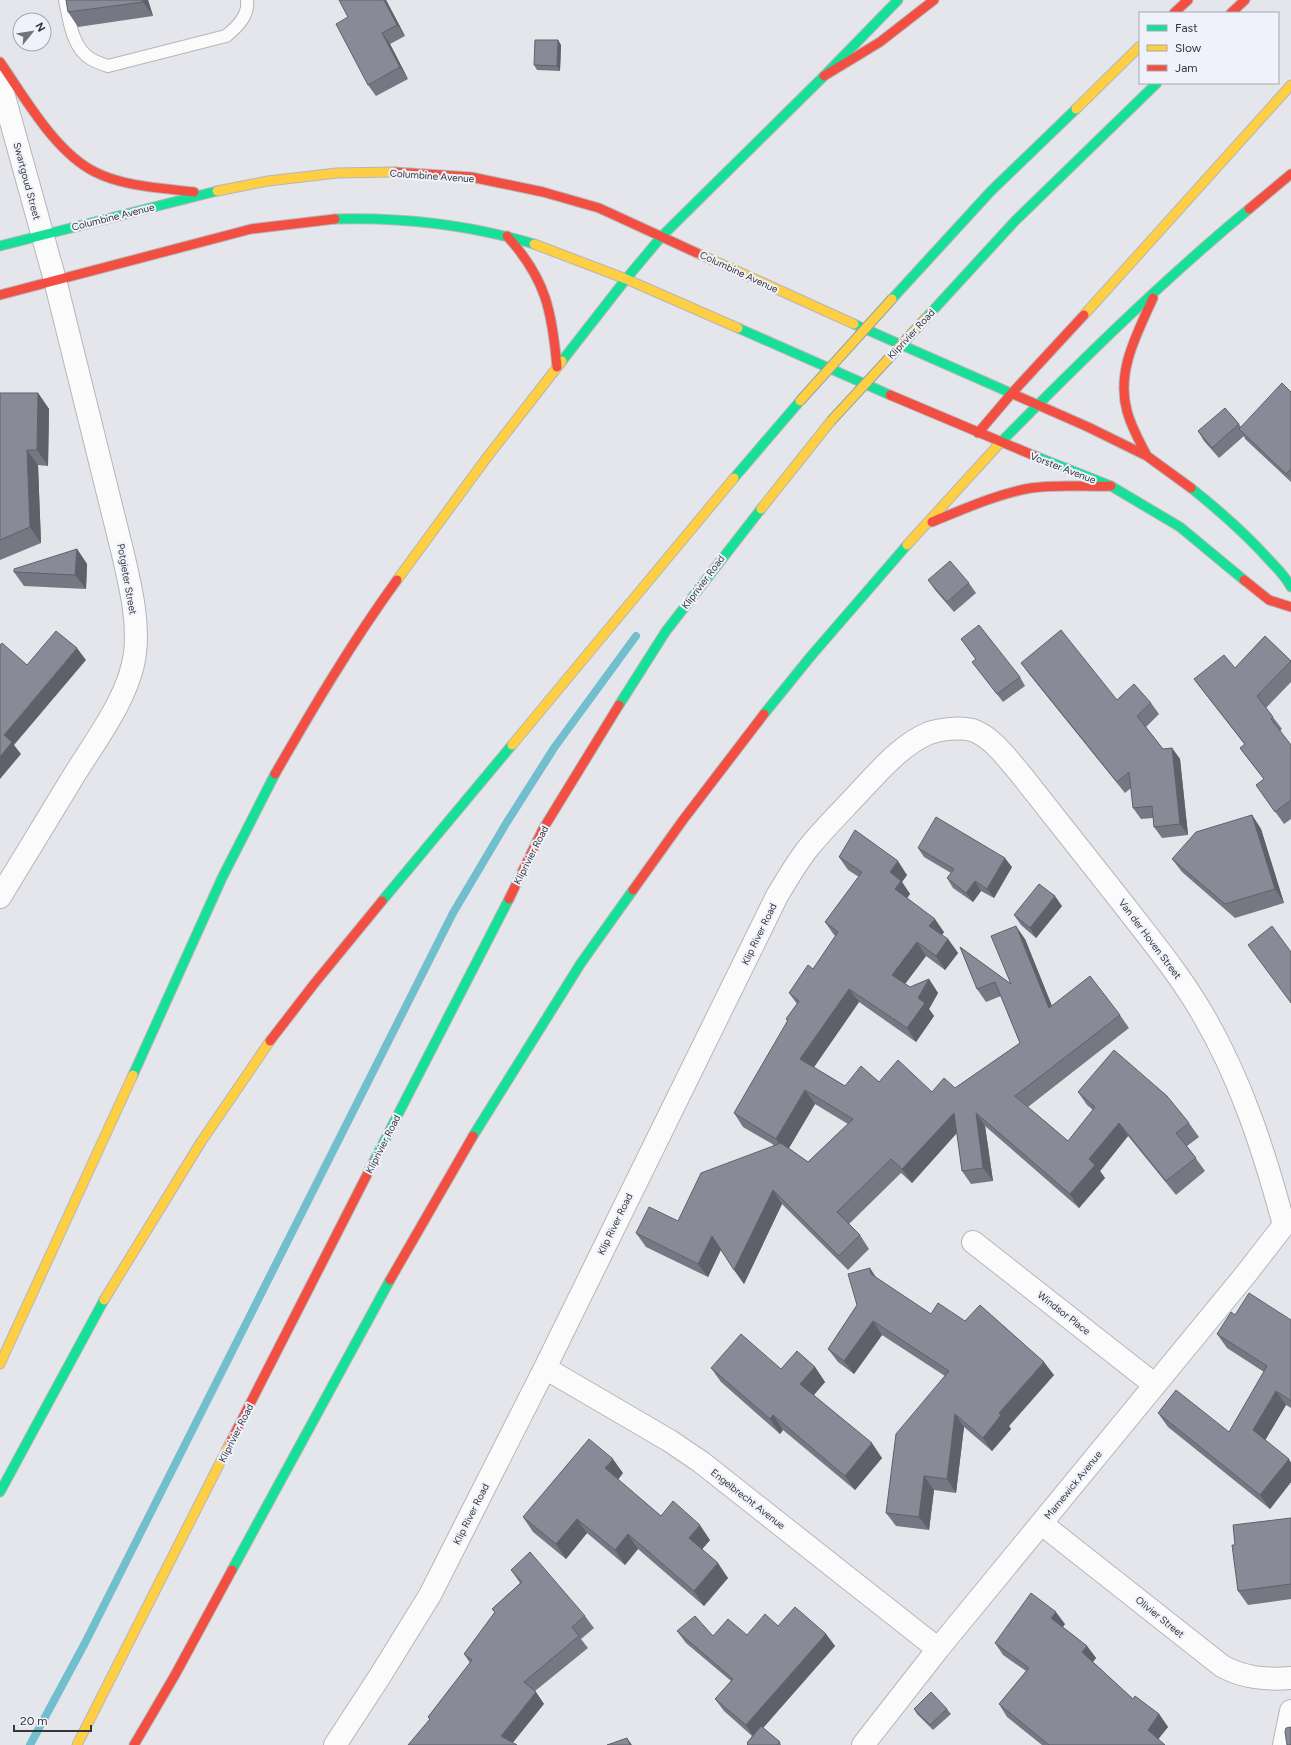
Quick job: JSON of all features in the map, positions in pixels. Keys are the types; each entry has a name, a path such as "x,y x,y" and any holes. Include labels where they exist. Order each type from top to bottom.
{"main road":[{"path":"0,1364 111,1124 218,885 271,779 344,655 432,531 557,367 662,236 824,76 898,0"},
{"path":"824,76 880,42 934,0"},
{"path":"1175,12 1188,0"},
{"path":"1232,12 1245,0"},
{"path":"0,1492 115,1279 201,1142 272,1038 314,984 704,513 800,401 991,191 1139,47"},
{"path":"0,62 53,137 79,161 95,173 122,182 205,194"},
{"name":"Kliprivier Road","path":"77,1745 432,1047 500,918 543,829 621,701 666,631 718,562 831,421 1015,221 1155,84"},
{"path":"978,433 1012,393 1154,239 1291,85"},
{"name":"Columbine Avenue","path":"0,246 205,194 268,181 337,173 398,172 471,177 543,192 599,208 772,288 1012,393"},
{"path":"134,1745 182,1662 402,1258 488,1110 581,963 683,820 744,739 811,656 1000,443 1092,350 1197,252 1291,174"},
{"path":"0,295 251,229 318,220 367,218 411,220 507,236 544,247 626,279"},
{"path":"507,236 521,250 536,273 548,298 554,333 557,367"},
{"name":"Vorster Avenue","path":"626,279 1000,443 1111,486 1180,527 1269,600 1291,607"},
{"path":"1147,456 1134,433 1125,410 1123,399 1123,374 1129,352 1156,290"},
{"path":"1012,393 1147,456 1192,489 1238,528 1290,582"},
{"path":"927,524 976,505 1022,490 1111,486"}],"street":[{"name":"Swartgoud Street","path":"0,82 55,280"},
{"name":"Potgieter Street","path":"0,897 103,729 122,693 131,671 135,653 132,595 55,280"},
{"path":"1269,600 1290,582"},
{"name":"Van der Hoven Street","path":"930,733 958,729 972,730 999,749 1019,772 1168,962 1203,1014 1221,1048 1245,1101 1288,1224"},
{"name":"Klip River Road","path":"335,1745 430,1595 545,1368 650,1152 785,883 809,847 881,769 901,750 930,733"},
{"name":"Marnewick Avenue","path":"863,1745 938,1649 1288,1224"},
{"name":"Windsor Place","path":"973,1242 1154,1385"},
{"name":"Engelbrecht Avenue","path":"545,1368 670,1441 700,1462 938,1649"},
{"name":"Olivier Street","path":"1042,1524 1222,1666 1235,1673 1252,1678 1291,1678"},
{"path":"1284,1745 1291,1711"}],"lane":[{"path":"65,0 69,19 78,47 90,58 108,66 226,36 239,25 247,7 247,0"}],"building":[{"path":"66,0 142,0 143,2 68,12"},
{"path":"339,0 384,0 397,25 382,33 400,67 368,85 336,24 348,17"},
{"path":"535,40 558,40 557,66 534,65"},
{"path":"1282,383 1291,392 1291,469 1286,474 1239,429"},
{"path":"0,393 38,393 37,450 27,450 30,527 0,540"},
{"path":"1225,408 1239,424 1212,448 1198,431"},
{"path":"77,549 75,575 14,572 14,569"},
{"path":"950,561 969,583 947,602 928,580"},
{"path":"979,625 1020,677 997,694 972,662 976,659 961,639"},
{"path":"1061,630 1117,700 1134,684 1151,703 1137,716 1163,749 1172,748 1180,824 1154,827 1152,806 1133,808 1129,772 1117,782 1021,663"},
{"path":"56,631 77,648 4,735 12,742 0,757 0,645 2,643 27,665"},
{"path":"1265,636 1291,661 1257,696 1273,717 1271,719 1291,745 1291,800 1275,812 1256,785 1264,779 1240,748 1245,744 1194,679 1224,655 1235,668"},
{"path":"1252,815 1275,889 1225,904 1172,859 1196,832"},
{"path":"936,817 1005,858 987,889 975,881 966,893 947,878 954,869 918,848"},
{"path":"855,830 898,861 890,872 901,881 895,889 935,919 929,926 948,939 936,956 917,942 892,975 910,987 929,979 918,998 925,1003 907,1028 849,989 800,1059 845,1086 861,1066 879,1082 898,1060 932,1092 944,1078 955,1088 1020,1043 995,982 977,989 960,947 1011,984 991,936 1016,926 1049,1008 1090,976 1120,1015 1015,1096 1068,1141 1095,1107 1078,1092 1114,1050 1167,1096 1189,1123 1176,1133 1196,1158 1166,1181 1119,1123 1089,1159 1095,1165 1070,1194 976,1113 983,1168 962,1171 954,1113 902,1169 891,1159 837,1212 860,1235 839,1256 773,1190 734,1270 712,1236 698,1264 636,1233 649,1207 678,1221 701,1173 781,1143 808,1162 853,1119 805,1090 776,1139 734,1113 788,1020 786,1019 799,1001 789,993 808,965 813,969 838,932 825,922 862,872 839,857"},
{"path":"1039,884 1055,896 1030,928 1014,915"},
{"path":"1272,926 1291,952 1291,1003 1248,945"},
{"path":"870,1268 871,1274 931,1314 938,1303 965,1321 980,1305 1044,1362 999,1413 1001,1415 983,1438 955,1414 947,1479 924,1476 919,1517 886,1513 896,1434 949,1371 873,1321 844,1361 828,1349 857,1305 848,1274"},
{"path":"1249,1293 1291,1320 1291,1401 1276,1391 1253,1430 1289,1459 1260,1495 1158,1413 1176,1390 1229,1432 1267,1366 1217,1334 1231,1312 1235,1315"},
{"path":"741,1334 781,1369 797,1351 815,1367 800,1384 872,1443 845,1476 773,1415 770,1419 711,1368"},
{"path":"589,1439 613,1459 605,1468 661,1516 673,1501 700,1525 689,1538 718,1563 694,1591 628,1534 615,1550 577,1519 556,1544 523,1517"},
{"path":"1291,1518 1291,1584 1238,1591 1232,1545 1235,1545 1233,1525"},
{"path":"530,1552 585,1616 572,1627 579,1636 524,1682 536,1692 501,1736 517,1745 408,1745 430,1719 428,1717 472,1660 464,1654 495,1612 492,1609 522,1582 511,1570"},
{"path":"1031,1593 1056,1612 1051,1618 1087,1646 1082,1652 1133,1699 1135,1696 1159,1714 1148,1730 1165,1745 1049,1745 999,1704 1029,1668 995,1643"},
{"path":"795,1607 826,1634 746,1725 715,1699 733,1679 677,1631 695,1616 713,1636 728,1619 747,1635 765,1614 778,1626"},
{"path":"931,1692 947,1709 930,1725 914,1709"},
{"path":"761,1726 780,1742 777,1745 747,1745"},
{"path":"1291,1727 1291,1745 1287,1745 1285,1732 1286,1728"},
{"path":"627,1738 630,1745 607,1745"}],"waterway":[{"path":"30,1745 85,1643 453,913 507,822 554,748 636,636"}],"traffic: fast":[{"path":"626,279 662,236 824,76 898,0"},
{"path":"926,318 1015,221 1156,84"},
{"path":"892,299 991,191 1076,109"},
{"path":"0,246 217,191"},
{"path":"1000,443 1122,323 1184,265 1249,209"},
{"path":"335,219 385,219 461,227 510,237 534,244"},
{"path":"562,361 626,279"},
{"path":"854,324 1013,394"},
{"path":"738,328 890,395"},
{"path":"734,478 800,401"},
{"path":"1035,456 1111,486 1180,527 1244,580"},
{"path":"1191,488 1223,514 1243,533 1280,571 1291,587"},
{"path":"619,705 666,631 761,509"},
{"path":"764,714 811,656 907,545"},
{"path":"382,901 512,745"},
{"path":"133,1075 222,878 275,774"},
{"path":"473,1136 581,963 633,890"},
{"path":"373,1163 509,899"},
{"path":"232,1570 390,1280"},
{"path":"0,1492 104,1300"}],"traffic: slow":[{"path":"1076,109 1139,47"},
{"path":"1084,315 1291,85"},
{"path":"217,191 268,181 337,173 395,172"},
{"path":"534,244 626,279 738,328"},
{"path":"697,253 854,324"},
{"path":"800,401 892,299"},
{"path":"831,421 926,318"},
{"path":"397,580 485,460 562,361"},
{"path":"761,509 831,421"},
{"path":"907,545 1000,443"},
{"path":"512,745 734,478"},
{"path":"104,1300 201,1142 270,1041"},
{"path":"0,1364 133,1075"},
{"path":"77,1745 230,1443"}],"traffic: jam":[{"path":"824,76 880,42 934,0"},
{"path":"1175,12 1188,0"},
{"path":"1232,12 1245,0"},
{"path":"0,62 42,123 54,138 80,163 95,172 119,181 144,186 194,192"},
{"path":"395,172 471,177 543,192 599,208 697,253"},
{"path":"1249,209 1291,174"},
{"path":"0,295 251,229 335,219"},
{"path":"507,236 531,267 545,297 553,329 557,367"},
{"path":"1147,456 1127,411 1124,396 1124,382 1130,353 1153,298"},
{"path":"978,433 1012,393 1084,315"},
{"path":"1013,394 1088,427 1147,456 1191,488"},
{"path":"890,395 1035,456"},
{"path":"932,522 993,498 1031,488 1061,486 1111,486"},
{"path":"275,774 333,676 364,627 397,580"},
{"path":"1244,580 1269,600 1291,607"},
{"path":"509,899 543,829 619,705"},
{"path":"633,890 683,820 764,714"},
{"path":"270,1041 314,984 382,901"},
{"path":"390,1280 473,1136"},
{"path":"230,1443 373,1163"},
{"path":"134,1745 175,1675 232,1570"}]}
